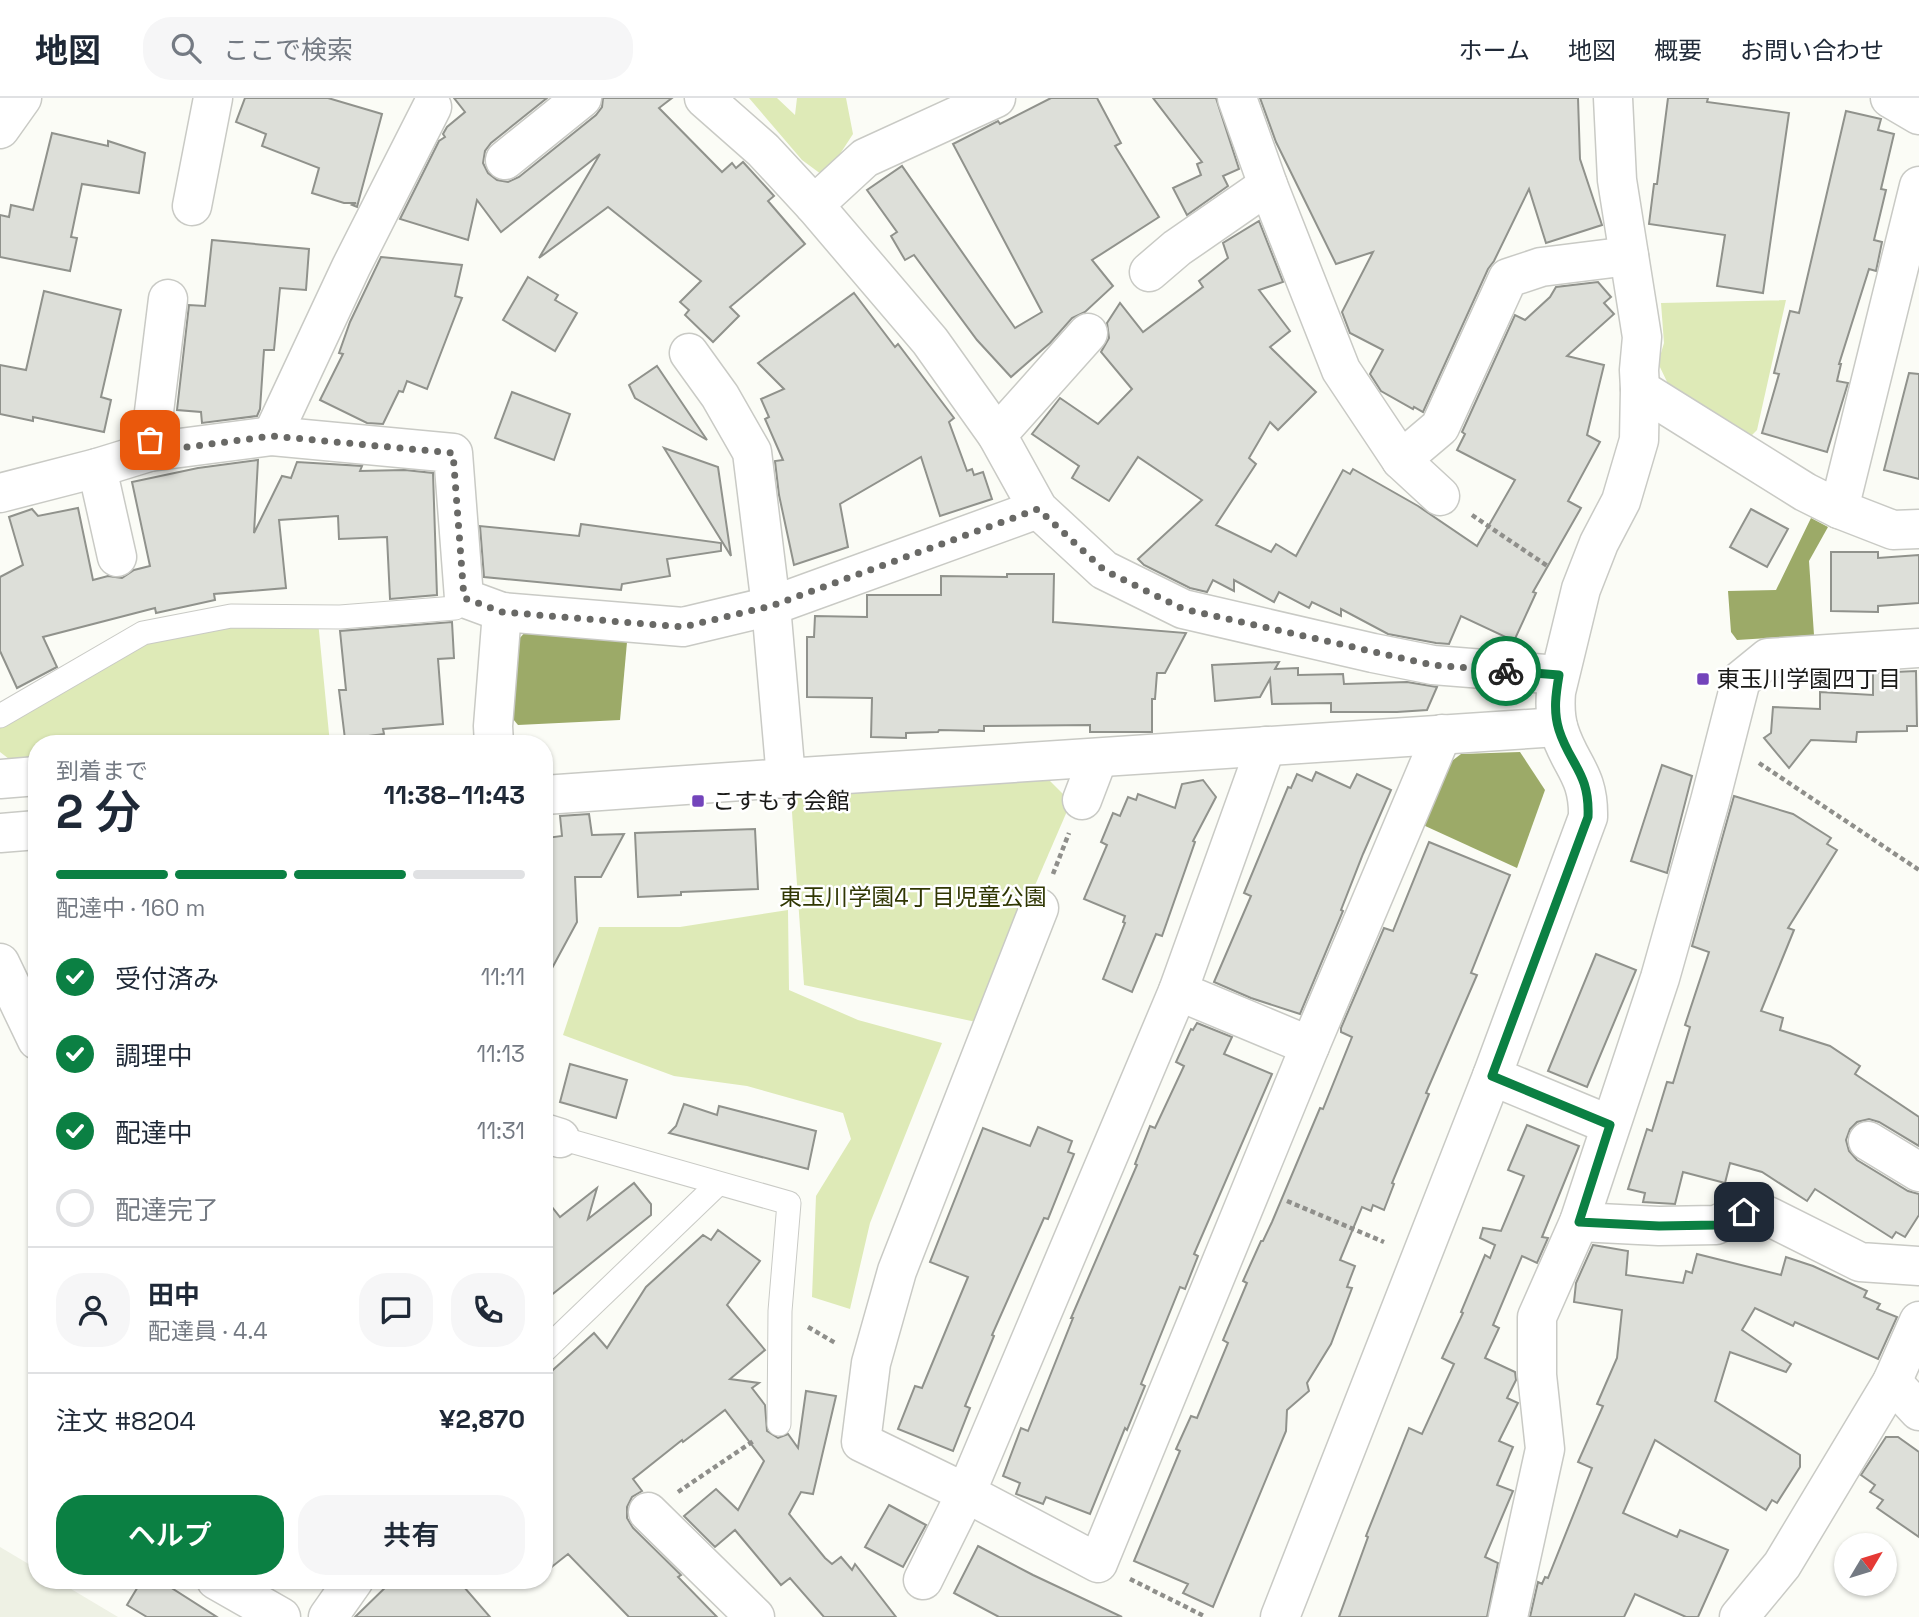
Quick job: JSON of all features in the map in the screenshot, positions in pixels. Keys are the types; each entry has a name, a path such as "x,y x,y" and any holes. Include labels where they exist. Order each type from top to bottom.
{"street":[{"path":"0,128 22,98"},
{"path":"192,206 213,98"},
{"path":"505,160 582,98"},
{"path":"704,98 763,150 814,205 930,341 997,435 1038,509 1104,570 1183,609 1433,665 1559,675"},
{"path":"814,205 865,158 996,98"},
{"path":"1237,98 1268,185 1341,370 1401,460 1454,504"},
{"path":"1280,1617 1492,1076 1588,817 1589,801 1584,779 1558,727 1555,708 1559,675 1581,589 1598,543 1621,501 1639,440 1642,337 1617,180 1613,98"},
{"path":"1890,98 1919,115"},
{"path":"272,436 430,101"},
{"path":"1149,272 1177,248 1268,185"},
{"path":"1839,509 1919,186"},
{"path":"1401,460 1440,427 1508,278 1541,267 1629,256"},
{"path":"149,452 168,299"},
{"path":"997,435 1088,333"},
{"path":"689,353 720,396 752,452 771,606 786,778"},
{"path":"1640,389 1805,492 1839,509 1893,530 1919,529"},
{"path":"0,493 149,452 272,436 453,453 464,598 502,612 683,627 771,606 1038,509"},
{"path":"97,468 117,557"},
{"path":"494,735 502,612"},
{"path":"1508,1617 1545,1449 1537,1375 1537,1317 1579,1222 1660,978 1741,680 1768,658 1919,648"},
{"path":"553,793 1558,727"},
{"path":"1040,908 897,1271 871,1363 861,1442 966,1493 1098,1563 1310,1046 1442,734"},
{"path":"923,1580 966,1493 1178,991 1266,746"},
{"path":"1082,800 1098,758"},
{"path":"0,779 28,777"},
{"path":"0,833 28,831"},
{"path":"0,963 28,1021"},
{"path":"1178,991 1310,1046"},
{"path":"1492,1076 1610,1125"},
{"path":"1868,1141 1919,1172"},
{"path":"1579,1222 1659,1226 1716,1225 1744,1212 1768,1216 1860,1262 1919,1266"},
{"path":"1739,1617 1782,1565 1892,1382 1919,1321"},
{"path":"1892,1382 1919,1410"},
{"path":"648,1512 755,1617"},
{"path":"232,1589 281,1617"},
{"path":"328,1617 348,1589"}],"lane":[{"path":"0,716 143,633 231,616 340,617 455,608 464,598"},
{"path":"553,1135 789,1203 780,1311 779,1424"},
{"path":"553,1342 718,1184"}],"path":[{"path":"1454,504 1581,589"},
{"path":"1726,741 1919,870"},
{"path":"1040,908 1082,800"},
{"path":"1254,1186 1384,1242"},
{"path":"780,1311 848,1350"},
{"path":"648,1512 779,1424"},
{"path":"1098,1563 1206,1617"}],"shaded area":[{"path":"1811,518 1828,527 1809,561 1814,635 1737,640 1731,632 1728,591 1776,590"},
{"path":"527,630 627,642 620,720 518,725 513,719 518,640"},
{"path":"1520,752 1545,790 1517,868 1423,825 1444,767 1461,754"},
{"path":"0,1547 28,1564 28,1589 71,1589 118,1617 0,1617"}],"green space":[{"path":"749,98 777,98 795,115 797,98 846,98 853,134 825,177 802,160"},
{"path":"1786,300 1757,430 1751,436 1670,388 1658,363 1664,343 1661,303"},
{"path":"318,621 329,735 28,735 28,757 9,759 0,752 0,719 148,636 229,624"},
{"name":"東玉川学園4丁目児童公園","path":"1048,779 1071,802 976,1022 804,985 791,798"},
{"path":"788,910 789,990 858,1020 942,1043 870,1223 850,1309 812,1297 816,1196 851,1139 843,1113 747,1086 674,1076 563,1035 599,927 680,927"}],"building":[{"path":"245,98 328,98 382,114 357,207 352,205 356,203 344,203 312,193 319,168 262,146 266,134 236,122"},
{"path":"454,98 547,98 491,143 485,151 483,163 488,173 497,180 508,182 519,177 596,115 602,107 603,98 672,98 659,108 722,172 732,163 736,168 743,162 774,196 768,201 805,244 730,307 739,316 713,342 685,315 689,310 680,302 701,281 608,207 539,258 600,154 501,232 477,200 468,240 400,219 439,141 445,137 443,134 447,127 465,112"},
{"path":"1051,98 1097,98 1121,143 1115,146 1159,217 1092,260 1113,286 1085,312 1072,318 1050,343 1011,377 977,340 914,255 905,260 891,236 897,232 867,190 902,166 1015,328 1042,312 953,144"},
{"path":"1153,98 1216,98 1239,169 1223,176 1228,186 1187,215 1173,188 1201,175 1197,164 1202,162"},
{"path":"1260,98 1578,98 1580,159 1602,225 1546,243 1529,189 1488,269 1423,412 1414,407 1413,409 1381,391 1370,374 1383,350 1350,333 1342,312 1373,252 1336,264 1276,142"},
{"path":"1668,98 1708,98 1707,102 1789,113 1763,293 1717,286 1725,235 1649,224"},
{"path":"1846,111 1881,119 1878,130 1894,134 1881,189 1886,190 1874,240 1882,242 1876,271 1869,269 1839,364 1837,381 1848,383 1827,452 1762,433 1779,374 1774,373 1790,311 1799,313"},
{"path":"52,133 108,146 108,141 145,153 139,193 82,184 71,237 77,238 70,271 0,257 0,215 9,217 11,205 33,210"},
{"path":"1259,221 1283,282 1259,290 1290,331 1270,347 1316,392 1278,430 1270,422 1249,458 1256,464 1216,525 1271,552 1276,544 1296,556 1343,470 1350,474 1353,469 1418,506 1477,546 1515,480 1457,450 1465,434 1462,432 1515,315 1525,320 1550,297 1556,287 1598,282 1611,297 1604,303 1614,314 1567,356 1604,365 1587,435 1600,442 1568,501 1581,508 1533,592 1536,593 1514,641 1461,616 1449,644 1436,643 1388,634 1341,609 1341,616 1312,602 1309,608 1279,592 1274,602 1234,580 1234,591 1213,580 1207,592 1190,588 1144,565 1138,559 1202,500 1138,457 1109,501 1072,478 1079,466 1032,434 1060,398 1098,424 1132,389 1101,352 1109,338 1107,323 1120,303 1143,332 1203,287 1199,281 1228,258 1223,243"},
{"path":"212,240 309,249 306,290 280,288 274,350 264,350 260,409 257,416 202,423 201,412 177,410 189,305 205,306"},
{"path":"381,257 462,265 455,296 462,298 427,389 407,381 403,392 399,391 383,424 367,423 320,400 343,354 339,353 350,322"},
{"path":"528,277 558,295 555,300 577,313 555,351 503,320"},
{"path":"44,291 121,310 101,397 111,400 104,432 33,417 33,421 0,414 0,365 26,370"},
{"path":"854,293 895,347 898,344 954,418 949,422 967,471 972,469 974,475 983,472 992,499 940,516 921,457 840,504 848,547 794,565 779,495 775,461 783,460 765,419 769,417 761,399 784,389 758,363"},
{"path":"657,366 707,440 635,398 629,385"},
{"path":"1909,373 1919,374 1919,479 1884,470"},
{"path":"512,392 570,414 554,460 495,438"},
{"path":"664,448 718,467 731,556"},
{"path":"258,460 254,533 282,476 291,478 297,462 362,466 360,471 405,470 433,473 437,595 390,599 387,537 339,539 338,516 279,520 286,588 214,594 215,600 156,613 155,608 43,637 57,667 17,688 0,651 0,577 23,565 9,517 32,509 38,516 78,508 93,580 108,576 122,578 134,570 150,566 132,482 198,468"},
{"path":"1751,509 1788,529 1767,567 1730,547"},
{"path":"581,524 721,543 721,551 667,559 670,576 622,584 621,590 484,577 480,526 579,536"},
{"path":"1831,552 1878,552 1878,558 1919,555 1919,603 1878,606 1878,612 1831,611"},
{"path":"1007,574 1054,574 1053,622 1186,633 1165,673 1157,673 1155,699 1152,699 1152,732 1090,732 1090,725 984,726 984,731 939,730 906,733 906,738 871,737 872,698 807,697 807,637 814,637 815,616 867,617 867,595 941,595 941,576 1007,577"},
{"path":"452,622 454,658 438,659 443,724 383,729 384,734 376,735 345,735 339,690 346,690 340,631"},
{"path":"1279,662 1275,669 1298,668 1298,675 1343,674 1344,684 1407,682 1437,687 1427,710 1397,712 1331,712 1331,703 1272,704 1270,679 1260,697 1215,701 1212,665"},
{"path":"1916,671 1917,726 1907,726 1907,731 1857,732 1856,742 1811,740 1789,768 1764,738 1771,733 1773,707 1820,709 1820,692 1873,695 1873,673"},
{"path":"1662,765 1692,776 1667,873 1631,861"},
{"path":"1316,772 1350,788 1357,774 1391,790 1300,1014 1214,982 1251,896 1244,893 1288,787 1291,788 1297,774 1312,781"},
{"path":"1203,780 1216,797 1193,841 1195,842 1162,936 1156,934 1132,992 1103,979 1125,923 1125,916 1084,899 1107,845 1101,842 1113,813 1120,816 1128,797 1136,800 1138,794 1175,808 1182,784"},
{"path":"1734,796 1793,814 1831,838 1827,844 1837,850 1788,928 1794,930 1761,1011 1783,1018 1780,1030 1830,1046 1860,1066 1855,1074 1919,1117 1919,1146 1879,1122 1869,1119 1857,1122 1850,1129 1846,1140 1849,1151 1857,1160 1908,1191 1919,1194 1919,1215 1905,1237 1896,1232 1892,1238 1815,1189 1807,1201 1762,1172 1730,1163 1725,1183 1683,1172 1675,1204 1643,1202 1645,1193 1628,1189 1647,1129 1652,1131 1667,1082 1673,1083 1690,1027 1685,1025 1709,952 1692,946"},
{"path":"589,814 592,835 624,834 601,877 575,877 577,922 553,966 553,837 562,836 560,816"},
{"path":"755,829 758,889 681,892 681,895 638,897 635,833"},
{"path":"1429,842 1510,875 1471,973 1477,975 1426,1093 1429,1094 1392,1183 1394,1184 1384,1210 1373,1205 1371,1211 1362,1207 1340,1260 1355,1266 1347,1287 1352,1288 1331,1344 1307,1383 1309,1391 1287,1410 1286,1431 1213,1607 1183,1593 1188,1584 1134,1561 1180,1451 1176,1449 1191,1416 1197,1418 1228,1343 1223,1340 1247,1283 1243,1281 1272,1222 1320,1108 1323,1109 1352,1037 1341,1032 1341,1028 1384,928 1393,931"},
{"path":"1596,954 1636,970 1587,1087 1548,1071"},
{"path":"1197,1023 1232,1037 1224,1054 1272,1074 1194,1254 1198,1256 1185,1289 1180,1287 1141,1384 1145,1386 1090,1514 1046,1497 1043,1504 1016,1494 1020,1483 1003,1476 1021,1428 1028,1431 1071,1318 1137,1165 1135,1164 1150,1126 1155,1128 1184,1066 1176,1062 1191,1029 1193,1030"},
{"path":"570,1064 627,1080 616,1118 560,1102"},
{"path":"684,1104 717,1115 719,1106 816,1131 808,1169 669,1133 676,1126"},
{"path":"1527,1125 1579,1146 1542,1237 1548,1238 1537,1263 1522,1256 1493,1325 1499,1328 1485,1358 1515,1372 1516,1380 1507,1398 1518,1403 1499,1441 1513,1447 1497,1485 1513,1491 1485,1557 1498,1563 1487,1617 1339,1617 1368,1537 1366,1536 1409,1428 1422,1434 1454,1364 1442,1358 1485,1255 1490,1258 1495,1245 1480,1238 1483,1228 1501,1231 1524,1176 1508,1170"},
{"path":"1038,1127 1072,1141 1068,1152 1074,1154 1048,1219 1044,1218 992,1335 994,1336 965,1406 970,1408 953,1451 898,1429 915,1386 922,1388 968,1277 930,1262 983,1128 1030,1146"},
{"path":"634,1183 651,1204 651,1215 553,1294 553,1208 560,1217 597,1188 588,1219"},
{"path":"718,1230 760,1261 727,1305 765,1350 730,1379 759,1383 752,1388 765,1405 767,1431 778,1438 788,1434 798,1448 806,1391 836,1396 813,1494 801,1492 789,1514 832,1564 841,1557 852,1570 855,1564 896,1617 824,1617 790,1578 781,1585 735,1530 715,1547 684,1516 716,1489 738,1510 764,1461 725,1410 633,1479 642,1491 632,1497 627,1507 627,1518 633,1528 681,1575 678,1577 717,1617 629,1617 568,1554 553,1566 553,1370 594,1333 607,1348 646,1287 703,1235 711,1240"},
{"path":"1593,1245 1628,1251 1626,1275 1683,1283 1686,1271 1692,1273 1697,1254 1781,1275 1786,1257 1813,1266 1867,1291 1864,1297 1880,1304 1877,1309 1897,1317 1878,1359 1795,1322 1793,1326 1755,1308 1742,1330 1791,1364 1786,1372 1730,1352 1715,1401 1800,1455 1800,1467 1777,1503 1772,1500 1766,1510 1655,1440 1623,1513 1677,1537 1680,1530 1728,1550 1698,1617 1686,1617 1635,1594 1624,1617 1530,1617 1538,1582 1542,1584 1545,1577 1548,1578 1592,1468 1578,1462 1603,1406 1597,1404 1617,1358 1622,1310 1574,1302 1576,1283"},
{"path":"1886,1437 1898,1437 1919,1452 1919,1537 1877,1508 1883,1500 1870,1492 1875,1485 1861,1475"},
{"path":"889,1505 926,1525 903,1567 865,1547"},
{"path":"978,1546 1122,1617 999,1617 954,1593"},
{"path":"137,1589 173,1589 217,1617 147,1617 127,1605"},
{"path":"384,1589 466,1589 490,1617 355,1617"}],"way so far":[{"path":"150,440 149,452 272,436 453,453 464,598 502,612 683,627 771,606 1038,509 1104,570 1183,609 1433,665 1506,671"}],"place":[{"name":"東玉川学園四丁目","path":"1703,679"},
{"name":"こすもす会館","path":"698,801"}],"route":[{"path":"1506,671 1559,675 1555,708 1558,727 1562,740 1584,779 1589,801 1588,817 1492,1076 1610,1125 1579,1222 1659,1226 1716,1225 1744,1212"}]}
